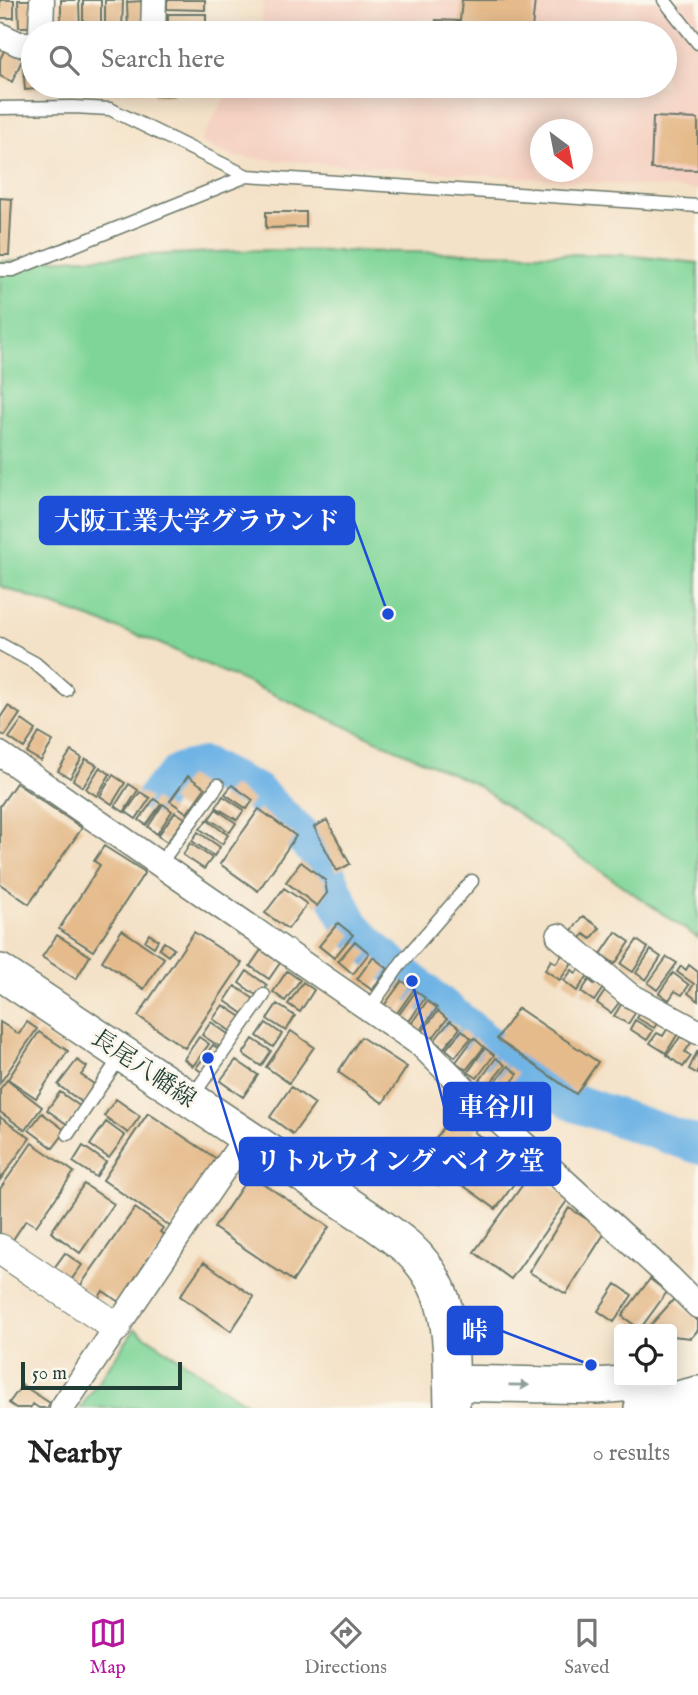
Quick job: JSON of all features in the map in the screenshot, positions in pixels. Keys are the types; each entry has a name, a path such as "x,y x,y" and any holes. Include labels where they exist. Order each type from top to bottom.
{"main road":[{"name":"長尾八幡線","path":"0,972 368,1218 409,1249 437,1285 451,1330 452,1395 614,1385"},
{"path":"677,1375 698,1369"},
{"path":"642,1408 698,1394"}],"street":[{"path":"41,21 42,0"},
{"path":"153,21 154,0"},
{"path":"0,34 21,44"},
{"path":"0,754 421,1045 478,1102 698,1306"},
{"path":"559,936 628,994 698,1032"},
{"path":"62,1408 245,1138"},
{"path":"0,1249 116,1327"}],"lane":[{"path":"664,0 698,43"},
{"path":"0,108 110,109 247,176 698,206"},
{"path":"0,270 13,270 247,176"},
{"path":"0,644 35,663 66,690"},
{"path":"159,864 218,785"},
{"path":"369,1009 402,962 472,881"},
{"path":"190,1099 264,995"},
{"path":"68,1134 122,1054"}],"shaded area":[{"path":"263,0 698,0 698,190 585,182 593,182 593,119 530,119 530,178 233,157 200,142 225,98 677,98 677,21 262,21"}],"green space":[{"path":"260,250 624,255 698,263 698,938 475,784 156,642 0,586 0,262"},
{"path":"135,1329 253,1408 80,1408"}],"building":[{"path":"0,0 14,0 14,18 0,18"},
{"path":"18,0 34,0 35,21 21,21 19,27"},
{"path":"61,0 79,0 80,21 61,21"},
{"path":"83,0 101,0 101,21 83,21"},
{"path":"105,0 123,0 122,21 105,21"},
{"path":"167,0 205,0 205,10 167,9"},
{"path":"462,0 535,0 533,21 460,21"},
{"path":"142,1 143,21 128,21 127,2"},
{"path":"168,14 206,14 206,21 168,21"},
{"path":"5,49 21,57 12,82 0,76 0,59"},
{"path":"653,117 698,119 698,170 651,169"},
{"path":"0,198 12,199 9,255 0,255"},
{"path":"266,212 306,212 306,227 266,228"},
{"path":"8,706 20,714 5,736 0,733 0,718"},
{"path":"22,720 36,730 24,748 9,738"},
{"path":"39,733 53,741 41,761 27,753"},
{"path":"71,751 82,758 70,778 58,771"},
{"path":"86,759 97,765 83,787 73,780"},
{"path":"100,767 110,774 97,796 86,789"},
{"path":"113,775 125,783 112,804 100,796"},
{"path":"188,776 205,788 187,813 170,801"},
{"path":"16,783 82,828 29,904 0,884 0,806"},
{"path":"129,784 138,790 124,812 115,806"},
{"path":"232,785 253,800 247,809 225,794"},
{"path":"140,792 150,798 136,819 126,812"},
{"path":"223,796 244,810 237,820 216,807"},
{"path":"154,799 161,804 146,825 139,820"},
{"path":"163,804 172,811 157,834 148,827"},
{"path":"216,809 236,823 230,832 209,819"},
{"path":"259,809 296,836 258,891 220,864"},
{"path":"175,812 185,818 167,842 158,836"},
{"path":"207,820 228,835 222,844 200,829"},
{"path":"327,820 350,864 337,871 314,827"},
{"path":"198,832 220,847 214,856 192,841"},
{"path":"190,843 212,858 204,869 183,855"},
{"path":"104,846 145,872 93,951 59,929 100,865 94,861"},
{"path":"301,862 325,880 327,893 317,906 286,882"},
{"path":"284,888 307,904 288,929 265,913"},
{"path":"583,916 600,928 591,939 584,934 579,941 569,934"},
{"path":"338,923 353,935 334,958 319,946"},
{"path":"122,930 164,958 144,989 102,961"},
{"path":"194,932 242,963 185,1048 138,1016"},
{"path":"616,932 630,942 615,964 601,954"},
{"path":"149,934 158,940 154,947 145,941"},
{"path":"57,935 90,956 76,979 42,957"},
{"path":"637,940 648,948 633,972 621,964"},
{"path":"355,941 369,953 353,974 338,961"},
{"path":"164,942 174,949 168,956 159,949"},
{"path":"261,950 280,963 269,979 250,966"},
{"path":"651,950 661,957 646,980 636,973"},
{"path":"563,954 573,961 560,980 545,970 551,960 556,963"},
{"path":"373,957 388,969 372,990 357,979"},
{"path":"667,957 677,963 657,990 648,983"},
{"path":"582,965 591,971 577,991 564,981 572,970 576,973"},
{"path":"689,965 698,972 698,1001 688,993 694,984 677,972 681,966 686,970"},
{"path":"247,971 267,985 259,997 239,983"},
{"path":"287,971 300,980 285,1001 273,992"},
{"path":"673,973 689,985 682,995 675,991 669,1000 659,993"},
{"path":"599,976 607,982 594,1001 581,992 589,980 594,984"},
{"path":"402,981 414,989 395,1016 383,1007"},
{"path":"303,982 314,990 300,1012 288,1004"},
{"path":"609,985 621,1000 611,1013 597,1003"},
{"path":"235,986 254,999 244,1014 225,1001"},
{"path":"416,991 425,998 408,1023 398,1016"},
{"path":"427,1001 437,1008 420,1031 411,1024"},
{"path":"631,1002 639,1007 628,1024 614,1016 622,1003 627,1008"},
{"path":"277,1004 295,1016 286,1031 267,1019"},
{"path":"223,1005 243,1018 233,1033 213,1019"},
{"path":"644,1007 661,1017 654,1028 637,1018"},
{"path":"518,1008 598,1062 576,1094 497,1039"},
{"path":"438,1011 447,1019 432,1039 422,1032"},
{"path":"635,1020 653,1031 647,1040 630,1029"},
{"path":"450,1021 460,1028 444,1048 434,1041"},
{"path":"0,1022 19,1034 27,1022 37,1029 0,1083"},
{"path":"211,1022 232,1037 223,1049 202,1035"},
{"path":"266,1023 282,1034 273,1047 257,1036"},
{"path":"669,1026 679,1032 666,1053 650,1043 657,1033 663,1036"},
{"path":"462,1030 471,1038 455,1057 446,1049"},
{"path":"291,1031 314,1047 289,1083 266,1067"},
{"path":"39,1032 68,1051 36,1098 8,1079"},
{"path":"681,1036 691,1043 685,1052 691,1056 683,1067 667,1055"},
{"path":"199,1037 209,1044 193,1066 184,1059"},
{"path":"361,1037 407,1067 383,1103 338,1072"},
{"path":"474,1038 484,1047 466,1070 456,1062"},
{"path":"253,1039 271,1051 261,1066 243,1054"},
{"path":"213,1045 223,1052 206,1075 196,1068"},
{"path":"485,1048 494,1055 477,1078 468,1072"},
{"path":"698,1050 698,1074 689,1069"},
{"path":"496,1058 505,1065 488,1086 480,1080"},
{"path":"77,1060 87,1067 81,1075 98,1087 86,1105 58,1085"},
{"path":"236,1060 258,1075 243,1097 220,1081"},
{"path":"508,1066 518,1074 502,1095 491,1087"},
{"path":"7,1080 42,1107 25,1130 0,1112 0,1089"},
{"path":"291,1087 315,1104 293,1134 270,1117"},
{"path":"60,1092 81,1107 68,1125 47,1110"},
{"path":"116,1099 140,1116 128,1133 104,1116"},
{"path":"458,1107 481,1123 474,1132 525,1168 496,1209 447,1174 439,1185 427,1176 422,1184 410,1175"},
{"path":"42,1113 66,1131 53,1148 29,1130"},
{"path":"148,1113 217,1159 171,1227 103,1180"},
{"path":"0,1117 30,1138 0,1180"},
{"path":"106,1122 125,1136 109,1158 90,1145"},
{"path":"32,1143 74,1172 36,1226 26,1220 12,1241 0,1233 0,1189"},
{"path":"83,1146 106,1162 96,1177 73,1162"},
{"path":"532,1172 569,1198 511,1279 474,1252"},
{"path":"250,1175 329,1227 293,1281 214,1228"},
{"path":"84,1184 114,1204 80,1253 51,1232"},
{"path":"135,1208 163,1228 160,1232 168,1237 122,1304 103,1291 98,1299 80,1286"},
{"path":"569,1208 606,1231 566,1294 529,1272"},
{"path":"65,1253 82,1265 71,1280 54,1268"},
{"path":"204,1262 254,1297 231,1331 180,1296"},
{"path":"650,1279 667,1292 644,1324 633,1324 622,1316"},
{"path":"616,1284 632,1295 614,1322 598,1311"},
{"path":"674,1299 698,1321 698,1330 691,1338 677,1337 677,1324 652,1324"},
{"path":"22,1385 50,1403 47,1408 39,1408 33,1404 30,1408 16,1408 9,1403"}],"waterway":[{"path":"156,796 181,771 203,766 256,792 317,851 351,925 374,950 527,1077 578,1104 698,1145"}],"place":[{"name":"大阪工業大学グラウンド","path":"388,614"},
{"name":"車谷川","path":"412,981"},
{"name":"リトルウイング ベイク堂","path":"208,1058"},
{"name":"峠","path":"591,1365"}]}
